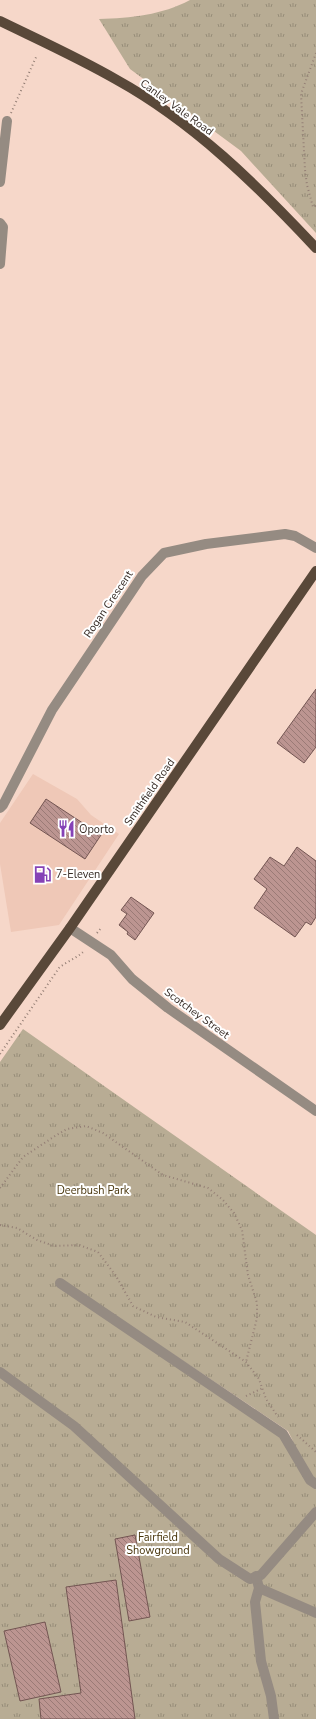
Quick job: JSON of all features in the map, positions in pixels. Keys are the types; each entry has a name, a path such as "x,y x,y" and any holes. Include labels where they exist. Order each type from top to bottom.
{"main road":[{"name":"Canley Vale Road","path":"0,21 118,80 179,121 210,145 253,183 316,248"},
{"name":"Smithfield Road","path":"0,1025 70,928 314,577"}],"street":[{"path":"0,182 7,121"},
{"path":"0,223 3,227 0,264"},
{"name":"Rogan Crescent","path":"0,808 3,805 52,710 142,576 164,553 206,544 286,534 299,538 316,548"},
{"name":"Scotchey Street","path":"70,928 111,955 132,979 168,1008 316,1111"},
{"path":"60,1283 238,1402 283,1434 310,1480 316,1484"},
{"path":"0,1372 74,1426 219,1559 250,1579 261,1575 316,1512"},
{"path":"256,1576 259,1588 255,1602 261,1658 271,1696 274,1719"},
{"path":"259,1588 316,1613"}],"path":[{"path":"316,53 302,94 307,185 312,207 316,206"},
{"path":"7,121 37,55"},
{"path":"0,1054 59,968 66,962 80,955 86,948"},
{"path":"0,1188 23,1158 67,1129 86,1126 103,1133 163,1174 208,1188 234,1213 242,1230 248,1275 257,1303 257,1318 246,1362"},
{"path":"0,1225 17,1228 37,1240 54,1246 79,1245 98,1252 116,1276 133,1306 156,1317 185,1322 246,1362 259,1379 266,1399 280,1419"},
{"path":"238,1402 250,1393 263,1388"},
{"path":"296,1434 316,1452"}],"shaded area":[{"path":"33,774 77,799 91,815 119,834 59,925 11,932 0,864 0,823"}],"green space":[{"path":"190,0 316,0 316,233 241,151 130,69 99,19 146,15 168,9"},
{"name":"Fairfield Showground","path":"23,1029 316,1235 316,1719 0,1719 0,1062","holes":["98,1304 288,1431 293,1441"]}],"building":[{"path":"316,689 316,747 304,763 277,743"},
{"name":"Oporto","path":"46,799 101,835 85,859 30,823"},
{"path":"297,847 316,861 316,917 311,925 306,922 295,937 254,908 267,889 254,879 270,857 284,866"},
{"path":"131,897 154,913 135,940 119,925 127,914 121,910"},
{"path":"135,1535 150,1617 129,1621 115,1539"},
{"path":"116,1580 135,1719 41,1719 39,1699 81,1693 66,1587"},
{"path":"45,1622 61,1692 20,1701 4,1631"}],"place":[{"name":"Oporto","path":"66,829"},
{"name":"7-Eleven","path":"43,874"}],"park label":[{"name":"Deerbush Park","path":"93,1190"}]}
